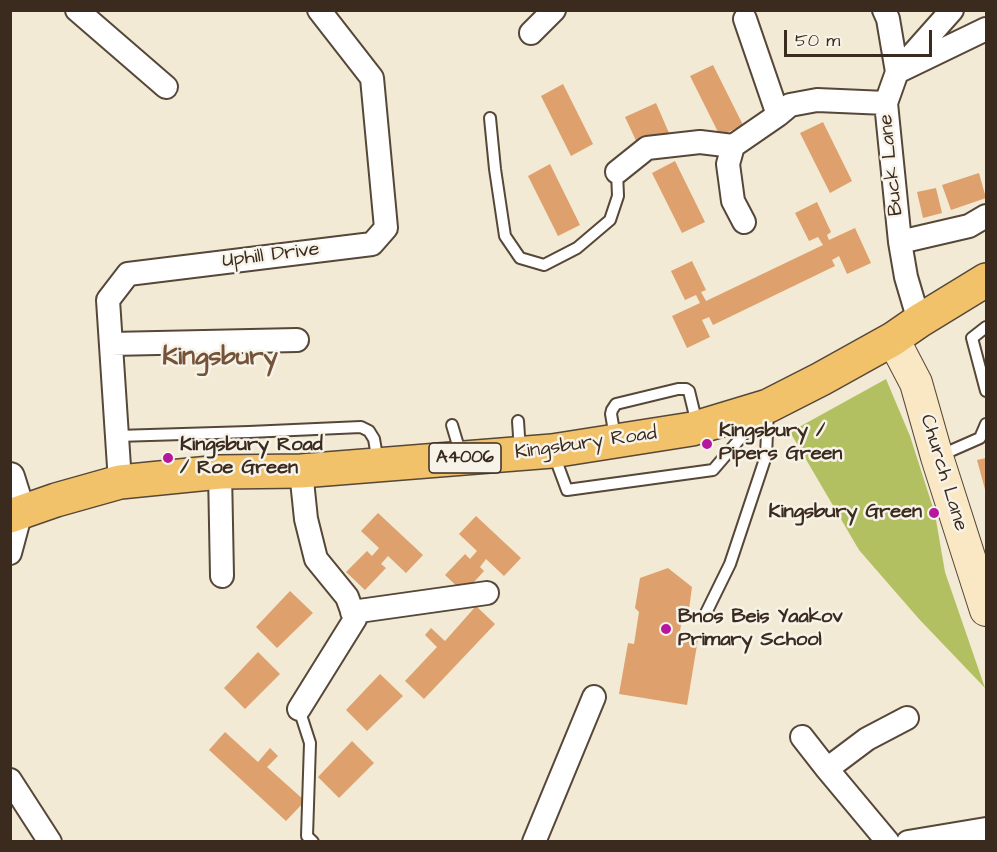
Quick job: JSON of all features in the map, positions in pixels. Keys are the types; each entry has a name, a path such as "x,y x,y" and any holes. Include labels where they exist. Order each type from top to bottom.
{"main road":[{"name":"Kingsbury Road","path":"16,514 120,482 220,472 301,471 552,452 692,429 768,406 893,339 987,279"},
{"name":"Church Lane","path":"893,339 916,383 937,457 987,610"}],"street":[{"path":"77,10 166,87"},
{"name":"Uphill Drive","path":"120,482 108,300 128,274 372,244 386,228 372,78 319,10"},
{"path":"531,33 554,10"},
{"name":"Buck Lane","path":"884,10 888,20 897,72 886,102 900,242 906,277 919,321"},
{"path":"897,72 952,10"},
{"path":"746,19 778,115"},
{"path":"897,72 987,29"},
{"path":"744,222 733,201 728,164 733,146 790,105 817,100 886,102"},
{"path":"617,172 647,148 700,142 733,146"},
{"path":"900,242 969,226 987,216"},
{"path":"111,344 297,340"},
{"path":"299,709 354,619 347,597 316,558 306,519 301,471"},
{"path":"220,472 222,576"},
{"path":"10,477 16,514 10,553"},
{"path":"352,612 487,592"},
{"path":"534,842 594,697"},
{"path":"827,769 867,739 907,718"},
{"path":"802,737 888,842"},
{"path":"10,780 50,842"},
{"path":"908,842 987,829"}],"lane":[{"path":"490,118 505,236 520,258 544,265 577,248 610,220 618,196 617,172"},
{"path":"987,327 972,338 987,391"},
{"path":"552,452 567,490 713,470 768,406"},
{"path":"705,615 730,564 766,456 768,406"},
{"path":"518,421 520,454"},
{"path":"937,457 980,438 987,424"},
{"path":"452,425 462,458"},
{"path":"117,436 361,427 369,431 374,438 378,465"},
{"path":"299,709 310,743 307,836 313,842"}],"green space":[{"path":"886,379 910,436 935,514 945,572 985,688 919,619 859,550 790,432"}],"building":[{"path":"713,65 743,125 720,136 690,76"},
{"path":"563,84 593,144 571,156 541,96"},
{"path":"656,103 669,133 639,147 625,117"},
{"path":"823,122 852,181 830,193 800,133"},
{"path":"675,161 705,222 682,233 652,173"},
{"path":"550,164 580,225 558,236 528,176"},
{"path":"979,173 986,198 951,210 942,185"},
{"path":"936,188 942,213 923,218 917,192"},
{"path":"817,202 831,232 827,235 829,240 855,228 871,263 847,274 839,256 832,260 835,266 713,325 709,317 702,320 710,337 687,348 672,316 700,303 696,295 685,300 671,271 692,261 706,290 701,292 706,301 823,245 818,237 809,241 795,213"},
{"path":"986,458 986,493 977,460"},
{"path":"378,513 423,555 406,573 388,556 381,564 386,568 365,590 346,572 367,551 372,556 379,548 361,531"},
{"path":"476,516 521,558 504,576 486,559 480,567 484,571 464,593 445,575 465,554 470,559 477,551 459,534"},
{"path":"668,568 692,587 688,617 682,620 679,636 698,639 687,705 619,694 628,643 634,644 639,612 635,608 640,578"},
{"path":"290,591 313,613 277,648 256,627"},
{"path":"476,606 495,624 424,699 405,681 437,647 425,635 431,628 445,641"},
{"path":"258,652 280,674 245,709 224,688"},
{"path":"380,674 403,696 367,731 346,710"},
{"path":"225,732 258,762 270,748 278,756 267,767 305,801 286,821 209,750"},
{"path":"352,741 374,763 339,798 318,777"}],"place":[{"name":"Kingsbury / Pipers Green","path":"707,444"},
{"name":"Kingsbury Road / Roe Green","path":"168,458"},
{"name":"Kingsbury Green","path":"934,513"},
{"name":"Bnos Beis Yaakov Primary School","path":"666,629"}],"district":[{"name":"Kingsbury","path":"220,359"}]}
